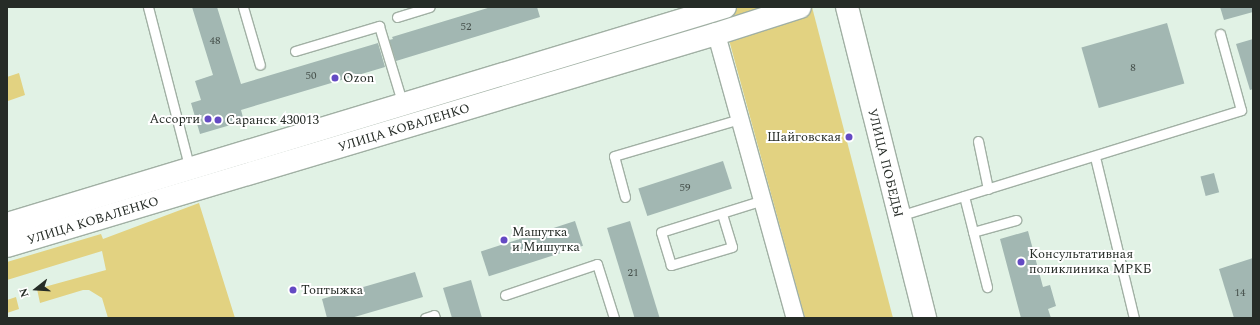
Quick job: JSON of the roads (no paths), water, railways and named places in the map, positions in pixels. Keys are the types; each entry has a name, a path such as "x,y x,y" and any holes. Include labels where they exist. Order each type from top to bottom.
{"main road":[{"name":"УЛИЦА КОВАЛЕНКО","path":"7,224 193,180 716,34 800,7"},
{"name":"УЛИЦА ПОБЕДЫ","path":"847,7 925,318"},
{"name":"УЛИЦА КОВАЛЕНКО","path":"7,246 403,105 714,9"},
{"path":"714,9 716,34"}],"street":[{"path":"716,34 795,318"}],"lane":[{"path":"148,7 193,180"},
{"path":"243,7 260,65"},
{"path":"397,17 430,7"},
{"path":"295,51 379,26 403,105"},
{"path":"899,216 1095,157 1241,110 1220,34"},
{"path":"625,197 614,156 740,119"},
{"path":"978,141 988,189"},
{"path":"1095,157 1134,318"},
{"path":"964,196 987,287"},
{"path":"722,214 732,247 671,264 661,232 763,200"},
{"path":"973,232 1016,220"},
{"path":"505,295 597,264 614,318"},
{"path":"425,318 434,315 435,318"}],"place":[{"name":"Ozon","path":"335,78"},
{"name":"Ассорти","path":"208,119"},
{"name":"Саранск 430013","path":"218,120"},
{"name":"Шайговская","path":"849,137"},
{"name":"Машутка и Мишутка","path":"504,240"},
{"name":"Консультативная поликлиника МРКБ","path":"1021,262"},
{"name":"Топтыжка","path":"293,290"}]}
